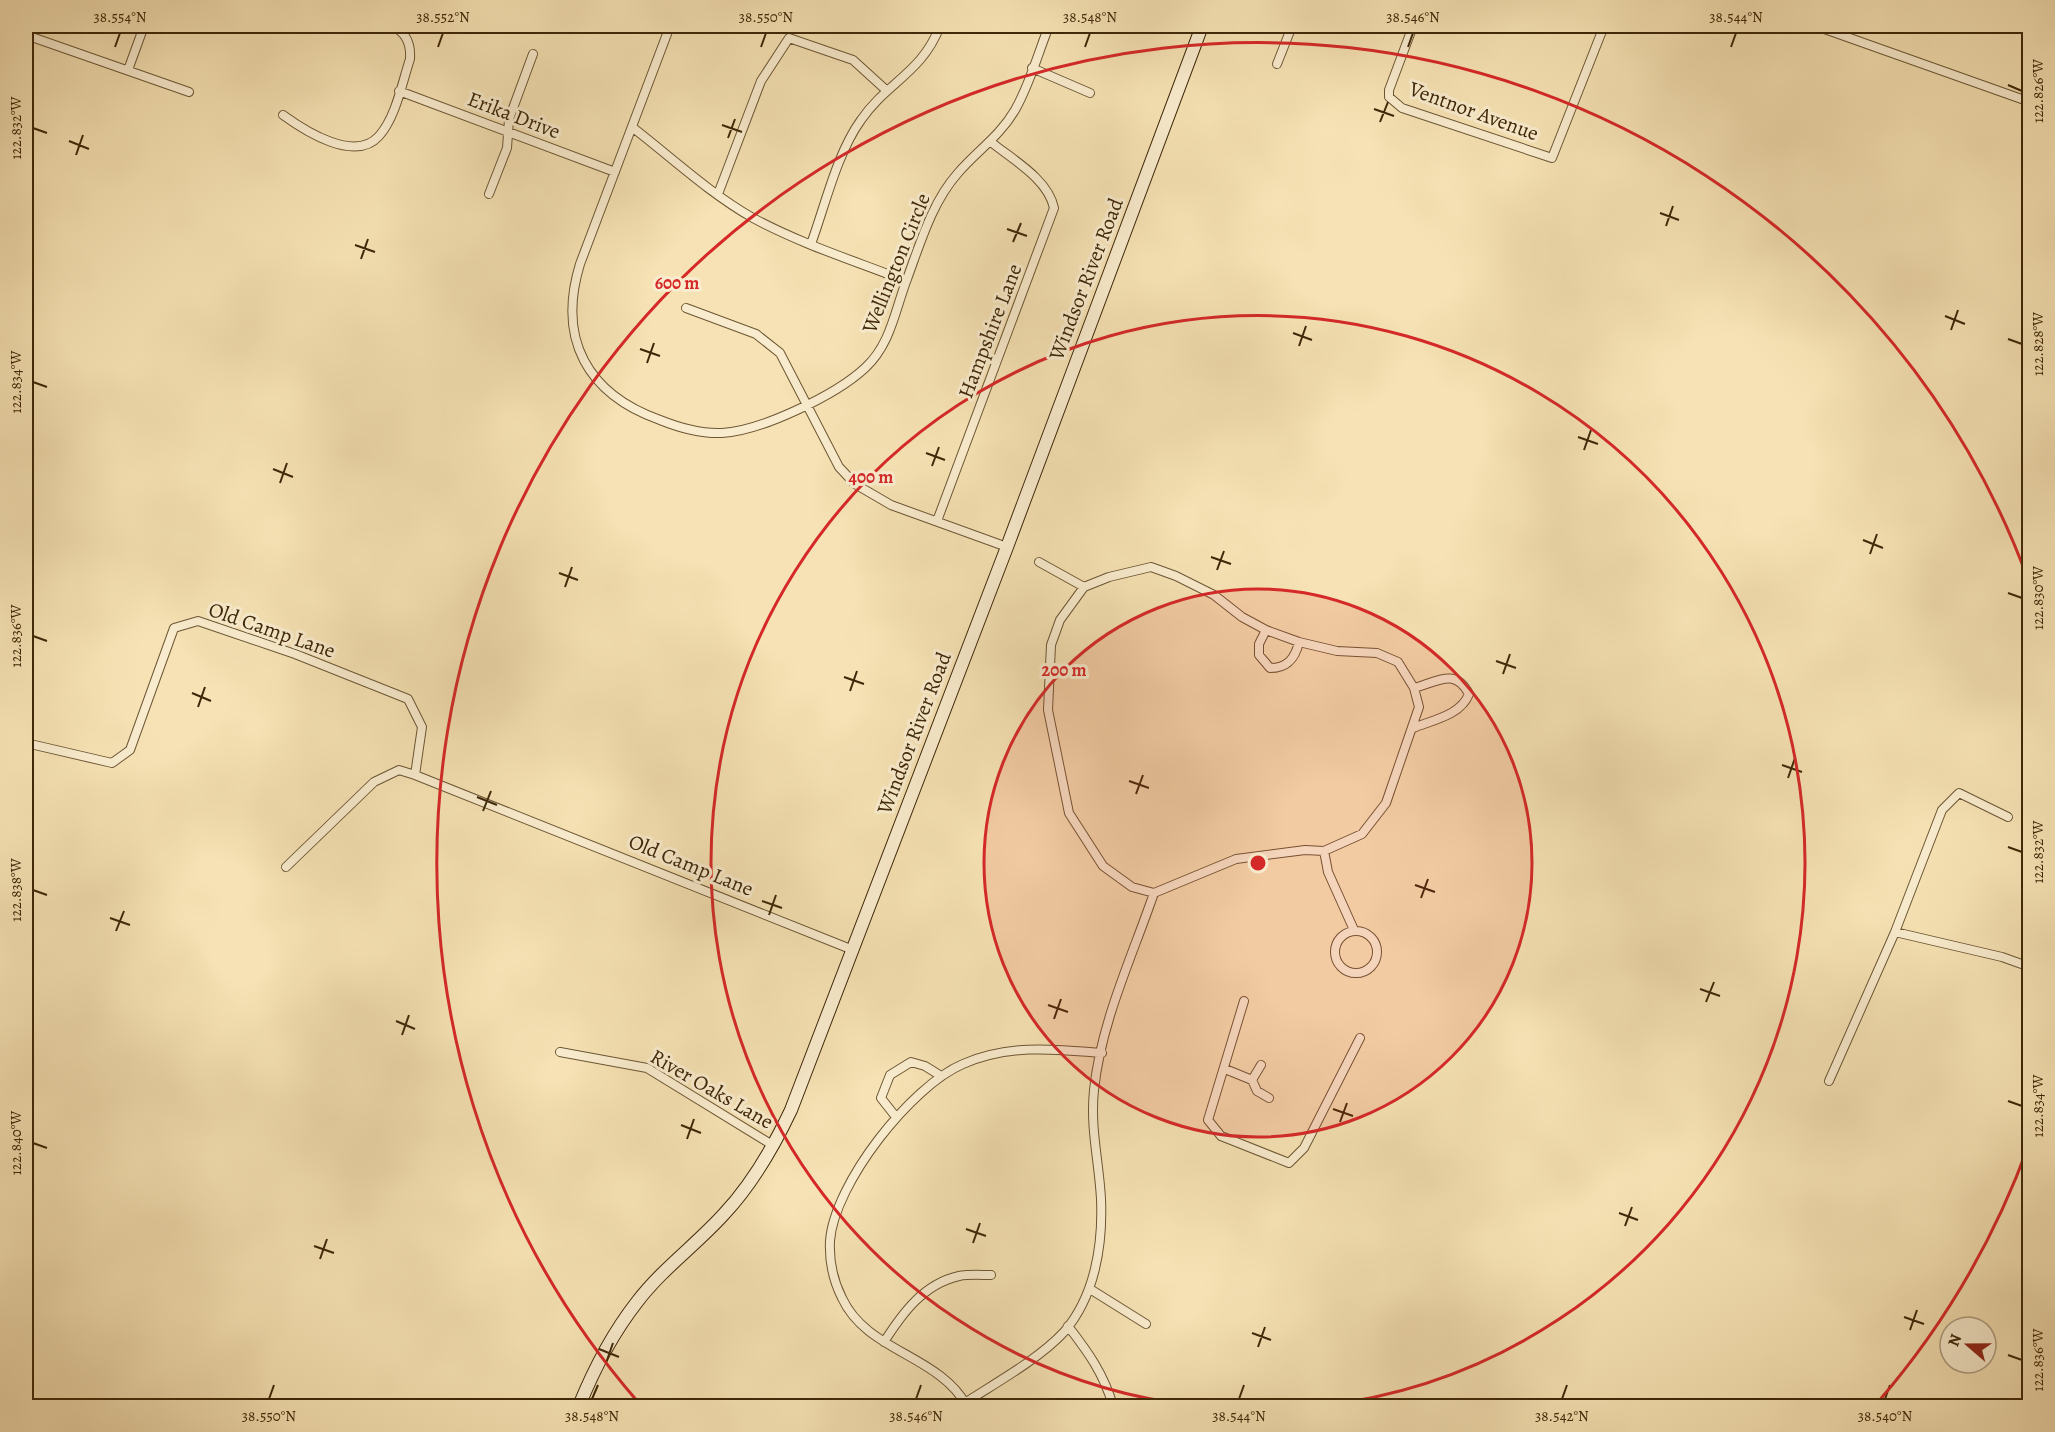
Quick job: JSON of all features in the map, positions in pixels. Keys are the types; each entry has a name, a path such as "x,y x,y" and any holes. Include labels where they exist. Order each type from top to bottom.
{"main road":[{"name":"Windsor River Road","path":"579,1407 602,1356 637,1302 657,1278 731,1207 774,1146 791,1110 1007,547 1202,26"}],"street":[{"path":"128,70 144,26"},
{"path":"283,115 303,129 345,145 358,147 378,137 399,91 411,48 400,29 392,26"},
{"name":"Wellington Circle","path":"670,26 577,275 571,312 575,336 582,355 604,389 621,403 679,427 720,433 741,431 762,425 808,403 852,379 879,352 889,335 906,281 945,190 957,173 991,142 1015,110 1049,26"},
{"path":"811,244 853,133 886,90 909,74 924,56 940,26"},
{"path":"1277,64 1292,26"},
{"name":"Ventnor Avenue","path":"1413,26 1389,90 1389,97 1394,102 1402,108 1552,158 1605,26"},
{"path":"1816,26 2030,102"},
{"path":"26,35 189,92"},
{"path":"718,194 761,81 789,38 853,60 886,90"},
{"path":"489,194 510,133 509,119 533,54"},
{"path":"1032,68 1089,93"},
{"name":"Erika Drive","path":"399,91 615,172"},
{"path":"632,127 718,194 753,218 811,244 906,281"},
{"name":"Hampshire Lane","path":"937,521 1054,208 1052,195 1044,185 991,142"},
{"path":"686,308 756,334 780,353 808,403 838,467 855,484 891,505 1007,547"},
{"path":"1039,562 1084,587"},
{"path":"1151,567 1176,576 1214,595 1242,617 1266,630 1299,642 1337,651 1377,653 1398,662 1414,688 1419,707 1386,803 1362,834 1324,851 1305,850 1236,859 1154,893 1132,887 1103,866 1069,813 1048,711 1051,645 1060,620 1084,587 1109,577 1151,567"},
{"name":"Old Camp Lane","path":"26,743 112,763 130,750 174,628 198,621 295,654 408,699 422,727 416,775"},
{"path":"1266,630 1259,644 1259,655 1270,668 1280,668 1288,664 1299,642"},
{"path":"1413,728 1453,712 1465,703 1469,694 1464,685 1456,678 1450,677 1414,688"},
{"name":"Old Camp Lane","path":"286,867 374,782 399,770 853,950"},
{"path":"1829,1081 1895,932 1942,810 1959,794 2008,817"},
{"path":"1324,851 1328,872 1354,930"},
{"path":"1102,1053 1041,1048 1011,1050 963,1064 929,1083 884,1132 837,1210 830,1240 831,1270 842,1299 856,1322 942,1377 964,1405 1031,1358 1068,1326 1090,1289 1097,1260 1101,1223 1101,1196 1093,1143 1094,1089 1102,1053 1109,1020 1154,893"},
{"path":"1354,930 1369,934 1377,946 1376,961 1365,971 1358,973 1344,970 1335,953 1342,935 1354,930"},
{"path":"1895,932 2002,957 2030,967"},
{"path":"1245,1001 1208,1120 1221,1136 1289,1163 1304,1148 1360,1038"},
{"name":"River Oaks Lane","path":"560,1052 647,1068 774,1146"},
{"path":"896,1118 881,1098 890,1075 911,1062 925,1066 941,1076"},
{"path":"1252,1080 1261,1065"},
{"path":"1225,1069 1252,1080 1257,1091 1269,1098"},
{"path":"884,1342 902,1313 917,1298 958,1276 991,1275"},
{"path":"1090,1289 1146,1324"},
{"path":"1068,1326 1093,1358 1106,1383 1113,1407"}]}
